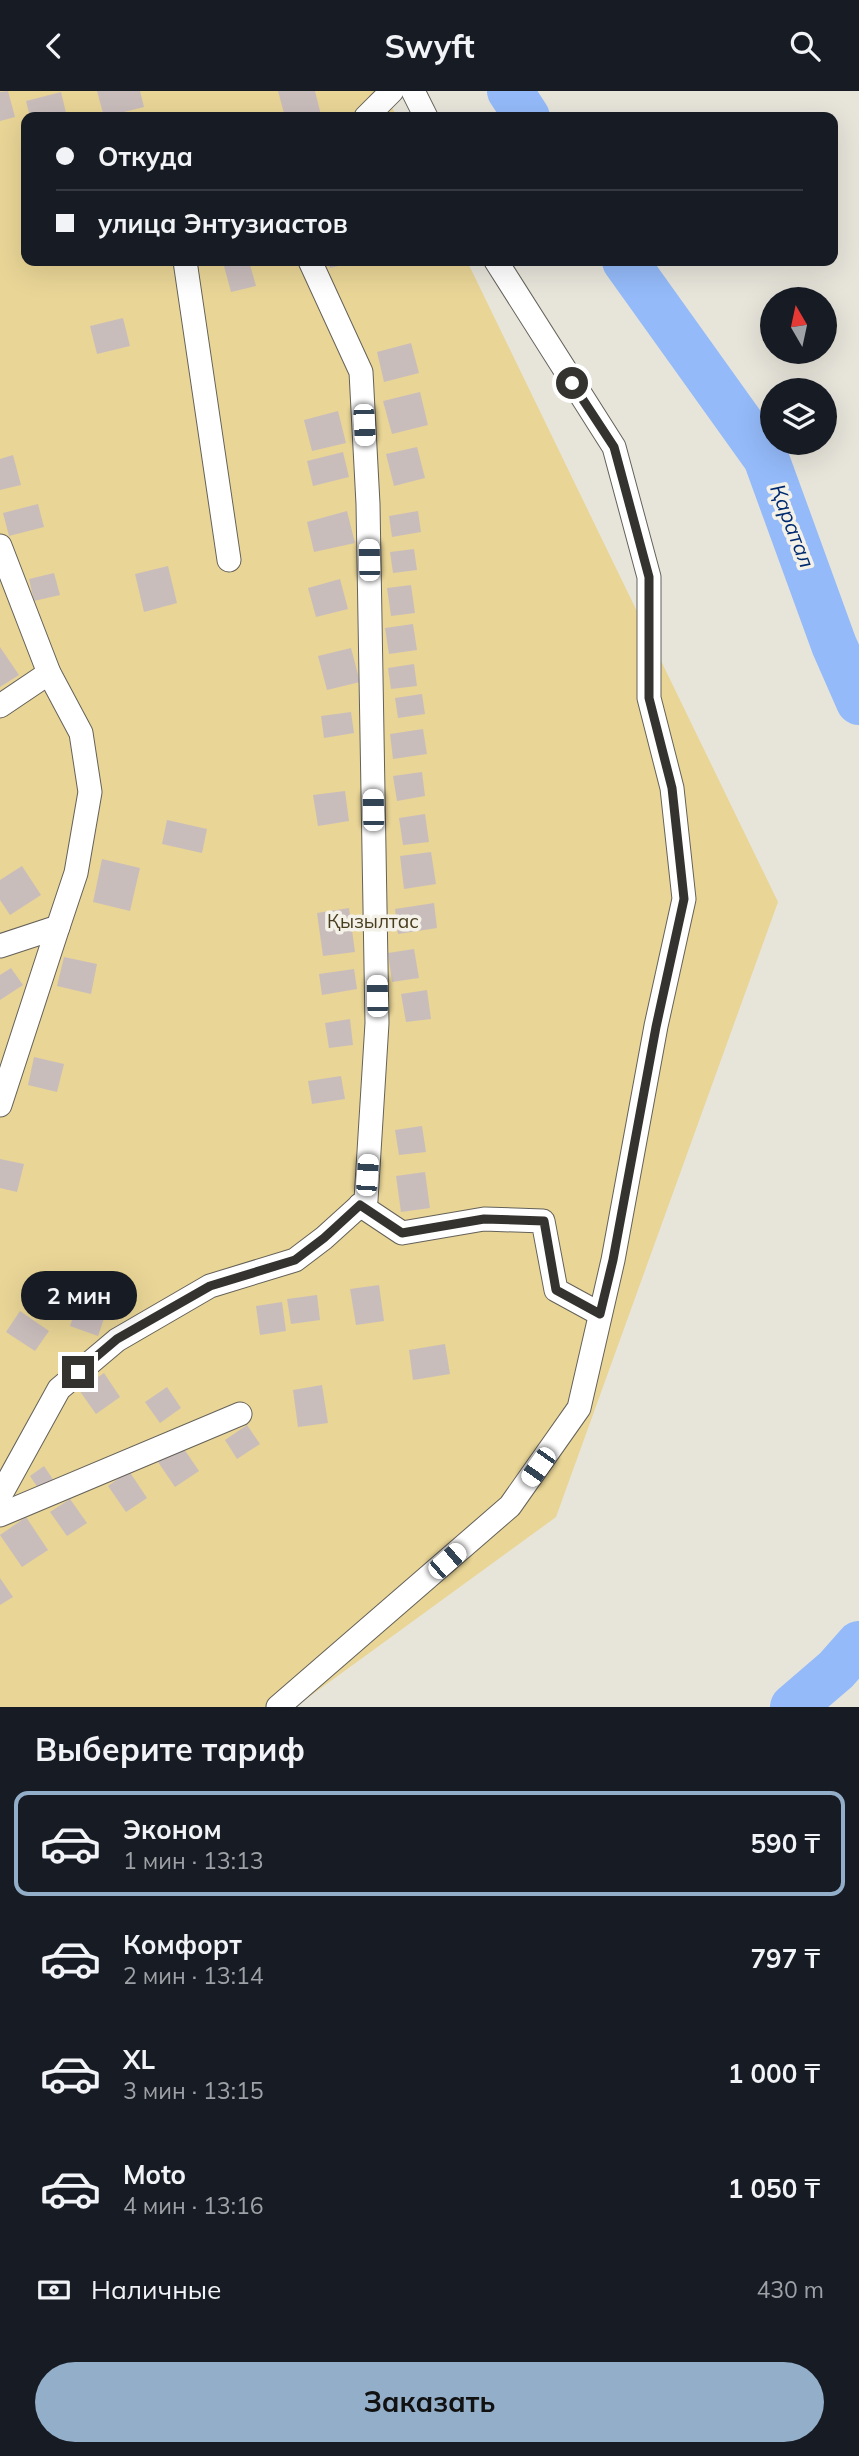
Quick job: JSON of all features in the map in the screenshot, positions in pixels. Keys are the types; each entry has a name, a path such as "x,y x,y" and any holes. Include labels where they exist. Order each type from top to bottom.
{"street":[{"path":"371,112 392,91"},
{"path":"413,91 424,112"},
{"path":"186,266 229,560"},
{"path":"0,1496 59,1389 117,1339 210,1286 295,1260 366,1200 377,1023 368,504 361,372 312,266"},
{"path":"278,1707 510,1506 579,1408 613,1260 656,1027 684,899 672,788 649,698 649,577 614,447 499,266"},
{"path":"0,546 50,673 81,733 90,792 76,873 0,1105"},
{"path":"0,706 50,673"},
{"path":"0,946 58,927"},
{"path":"360,1205 402,1233 484,1219 544,1221 556,1290 600,1314"},
{"path":"0,1515 240,1414"}],"green space":[{"name":"Қызылтас","path":"0,91 384,91 394,112 21,112 21,266 469,266 778,902 556,1517 295,1707 0,1707"}],"building":[{"path":"8,91 15,117 0,121 0,92"},
{"path":"97,91 140,91 144,107 124,112 103,112"},
{"path":"278,91 315,91 320,112 284,112"},
{"path":"61,92 66,112 29,112 26,101"},
{"path":"224,266 250,266 256,286 231,292"},
{"path":"123,318 130,346 97,354 90,326"},
{"path":"411,343 419,373 384,382 377,352"},
{"path":"420,392 428,425 392,434 383,401"},
{"path":"338,411 346,443 312,451 304,420"},
{"path":"417,447 425,478 394,486 386,454"},
{"path":"343,452 349,477 313,486 307,461"},
{"path":"13,455 21,485 0,490 0,459"},
{"path":"38,504 44,527 9,536 3,513"},
{"path":"347,511 355,543 314,552 307,522"},
{"path":"418,511 421,532 392,537 389,516"},
{"path":"414,549 417,570 393,573 390,552"},
{"path":"168,566 177,603 144,612 135,574"},
{"path":"54,573 60,595 34,601 29,579"},
{"path":"340,579 348,609 316,617 308,588"},
{"path":"411,585 415,613 391,616 387,588"},
{"path":"413,624 417,650 389,654 385,628"},
{"path":"0,647 19,675 0,687"},
{"path":"351,648 360,682 327,690 318,656"},
{"path":"414,664 417,686 391,689 388,668"},
{"path":"422,694 425,714 398,718 395,698"},
{"path":"351,712 354,733 324,738 321,716"},
{"path":"423,729 427,754 393,759 390,734"},
{"path":"422,772 425,796 397,801 393,776"},
{"path":"345,791 349,821 318,826 313,795"},
{"path":"425,814 429,842 403,845 399,818"},
{"path":"167,820 207,829 202,853 162,844"},
{"path":"431,852 436,884 404,889 400,856"},
{"path":"102,859 140,868 130,911 93,902"},
{"path":"22,866 41,895 10,915 0,900 0,880"},
{"path":"434,903 437,928 398,934 395,909"},
{"path":"349,908 355,952 323,956 317,913"},
{"path":"414,949 419,978 392,982 388,953"},
{"path":"64,957 97,964 91,994 57,986"},
{"path":"11,968 23,985 0,1000 0,975"},
{"path":"354,969 357,989 322,995 319,974"},
{"path":"427,990 431,1019 406,1022 401,994"},
{"path":"350,1019 353,1045 329,1048 325,1023"},
{"path":"34,1057 64,1064 57,1092 28,1085"},
{"path":"341,1076 345,1099 312,1104 308,1081"},
{"path":"422,1126 426,1152 399,1155 395,1130"},
{"path":"0,1159 24,1164 17,1192 0,1188"},
{"path":"425,1172 430,1208 401,1212 396,1176"},
{"path":"379,1285 384,1321 356,1325 350,1289"},
{"path":"317,1295 320,1320 291,1324 287,1299"},
{"path":"79,1300 107,1310 98,1336 70,1326"},
{"path":"282,1302 286,1331 260,1335 256,1306"},
{"path":"20,1311 49,1331 35,1351 6,1332"},
{"path":"445,1344 450,1374 413,1380 409,1350"},
{"path":"104,1373 120,1397 96,1414 79,1390"},
{"path":"322,1385 328,1423 298,1427 293,1390"},
{"path":"167,1387 181,1408 160,1423 145,1402"},
{"path":"247,1425 260,1444 237,1459 225,1440"},
{"path":"182,1446 199,1471 175,1487 158,1462"},
{"path":"44,1466 54,1481 40,1491 30,1476"},
{"path":"129,1471 147,1498 126,1512 108,1486"},
{"path":"70,1499 87,1523 67,1536 50,1512"},
{"path":"26,1517 48,1550 22,1567 0,1535"},
{"path":"0,1578 13,1597 0,1605"}],"waterway":[{"name":"Қаратал","path":"510,91 524,112"},
{"name":"Қаратал","path":"629,266 766,458 834,645 859,702"},
{"name":"Қаратал","path":"793,1707 836,1670 859,1644"}],"route":[{"path":"78,1372 117,1339 210,1286 295,1260 360,1205 402,1233 484,1219 544,1221 556,1290 600,1314 684,899 672,788 649,698 649,577 614,447 572,383"}]}
